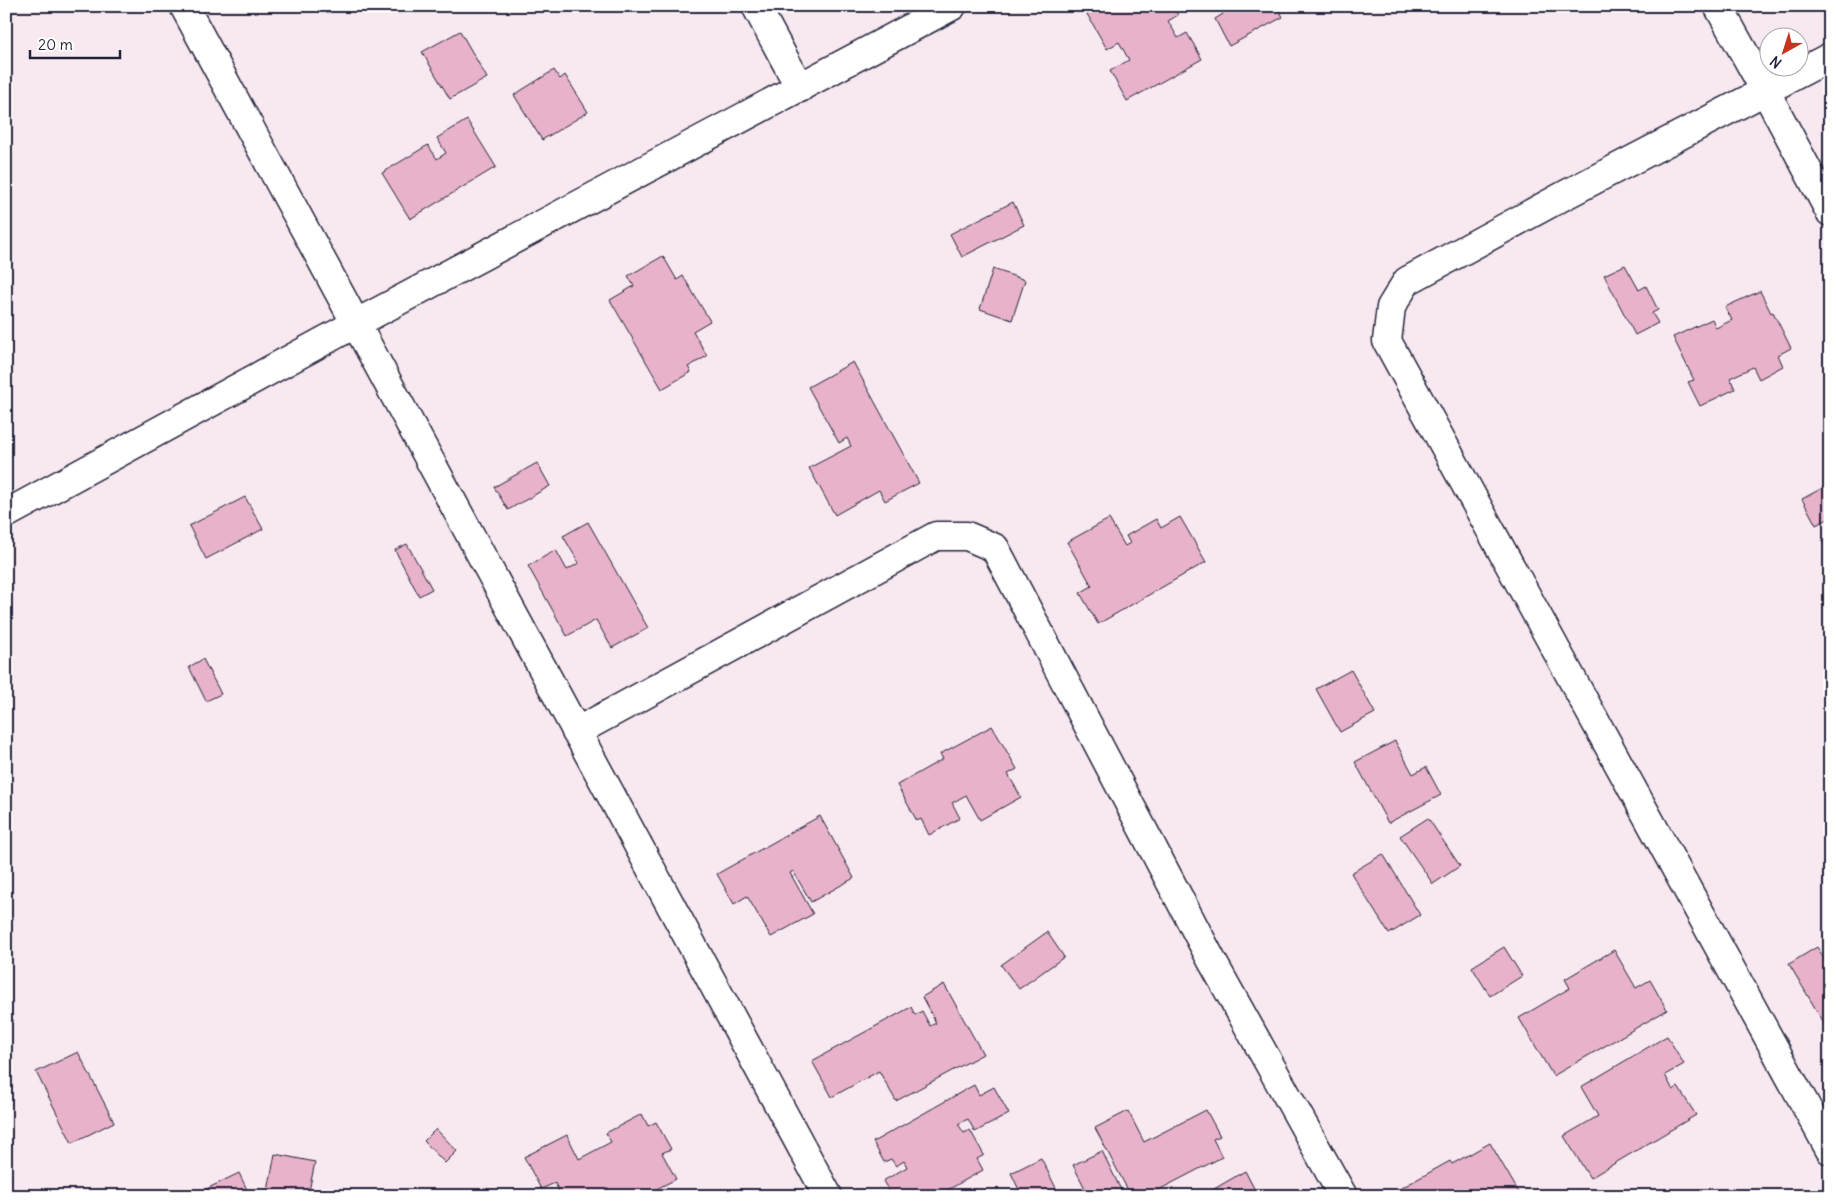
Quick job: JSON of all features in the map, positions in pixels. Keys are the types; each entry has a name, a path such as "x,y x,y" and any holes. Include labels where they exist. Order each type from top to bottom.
{"street":[{"path":"184,6 828,1196"},
{"path":"756,6 800,88"},
{"path":"6,514 355,324 952,6"},
{"path":"1718,6 1830,212"},
{"path":"1830,58 1567,194 1407,281 1391,307 1388,341 1830,1150"},
{"path":"576,732 936,536 967,536 995,548 1212,960 1343,1196"}],"building":[{"path":"1100,6 1173,6 1178,15 1168,21 1178,38 1187,33 1202,59 1127,101 1110,71 1129,60 1119,42 1107,49 1087,14"},
{"path":"1219,6 1277,6 1283,17 1229,46 1215,19 1223,14"},
{"path":"460,31 487,78 450,99 422,52"},
{"path":"554,70 560,79 565,75 588,112 542,140 514,95"},
{"path":"467,120 496,167 410,219 382,173 428,145 437,159 446,153 437,138"},
{"path":"1013,202 1024,225 962,257 950,234"},
{"path":"663,256 677,280 683,276 710,321 693,331 707,356 688,367 691,372 662,389 610,300 634,286 628,276"},
{"path":"1625,265 1639,290 1646,286 1658,310 1652,313 1658,323 1635,335 1604,275"},
{"path":"993,269 1025,280 1012,320 980,309"},
{"path":"1760,291 1791,348 1778,355 1783,366 1759,379 1753,367 1730,378 1735,389 1700,406 1688,382 1694,380 1673,337 1712,319 1716,328 1732,320 1725,307"},
{"path":"853,362 919,483 885,501 879,490 835,515 809,468 851,446 847,438 839,443 808,387"},
{"path":"537,463 550,486 508,510 494,487"},
{"path":"1830,484 1830,518 1816,525 1802,499"},
{"path":"245,497 263,529 206,559 189,526"},
{"path":"1180,517 1206,562 1098,624 1080,593 1092,586 1067,542 1109,519 1125,546 1130,543 1126,536 1156,519 1161,528"},
{"path":"588,522 648,628 612,648 596,620 567,636 528,566 556,550 567,570 579,563 563,536"},
{"path":"407,544 432,589 419,596 395,550"},
{"path":"203,659 221,694 206,701 189,667"},
{"path":"1351,670 1375,713 1340,732 1316,689"},
{"path":"992,726 1017,769 1008,774 1021,797 980,820 966,795 952,803 960,818 929,835 921,819 917,821 897,785 943,759 940,754"},
{"path":"1395,741 1413,774 1426,767 1441,795 1388,823 1355,762"},
{"path":"820,816 854,878 811,902 793,871 790,873 813,914 771,937 747,896 734,904 717,874"},
{"path":"1428,818 1460,866 1433,884 1400,836"},
{"path":"1383,854 1420,915 1389,934 1351,873"},
{"path":"1047,932 1064,957 1019,989 1001,965"},
{"path":"1504,947 1522,976 1490,996 1472,967"},
{"path":"1817,947 1830,968 1830,1033 1789,964"},
{"path":"1614,950 1636,988 1650,980 1667,1010 1553,1076 1519,1018 1570,988 1565,979"},
{"path":"944,984 983,1054 896,1101 879,1071 832,1097 812,1061 911,1007 915,1015 922,1011 930,1026 936,1023 922,997"},
{"path":"1667,1036 1684,1064 1665,1075 1673,1090 1678,1087 1696,1115 1590,1178 1564,1136 1598,1116 1581,1087"},
{"path":"78,1052 114,1122 72,1143 36,1072"},
{"path":"974,1085 979,1095 994,1087 1009,1114 975,1132 968,1119 958,1124 964,1133 970,1130 984,1155 977,1159 983,1170 937,1196 892,1196 883,1181 907,1167 904,1161 896,1166 891,1159 884,1162 873,1142"},
{"path":"1206,1110 1220,1136 1213,1139 1222,1157 1147,1196 1131,1196 1095,1128 1128,1111 1144,1142"},
{"path":"642,1114 648,1126 656,1122 671,1149 662,1153 676,1179 643,1196 561,1196 555,1183 541,1189 524,1157 567,1135 579,1159 611,1142 606,1133"},
{"path":"436,1129 457,1151 445,1163 424,1141"},
{"path":"1490,1143 1521,1196 1398,1196 1396,1191 1450,1161 1452,1164"},
{"path":"1102,1151 1124,1196 1089,1196 1073,1165"},
{"path":"275,1154 315,1162 308,1196 267,1196"},
{"path":"1041,1158 1060,1196 1022,1196 1011,1173"},
{"path":"1245,1171 1258,1196 1202,1196"},
{"path":"239,1173 250,1196 192,1196"}]}
